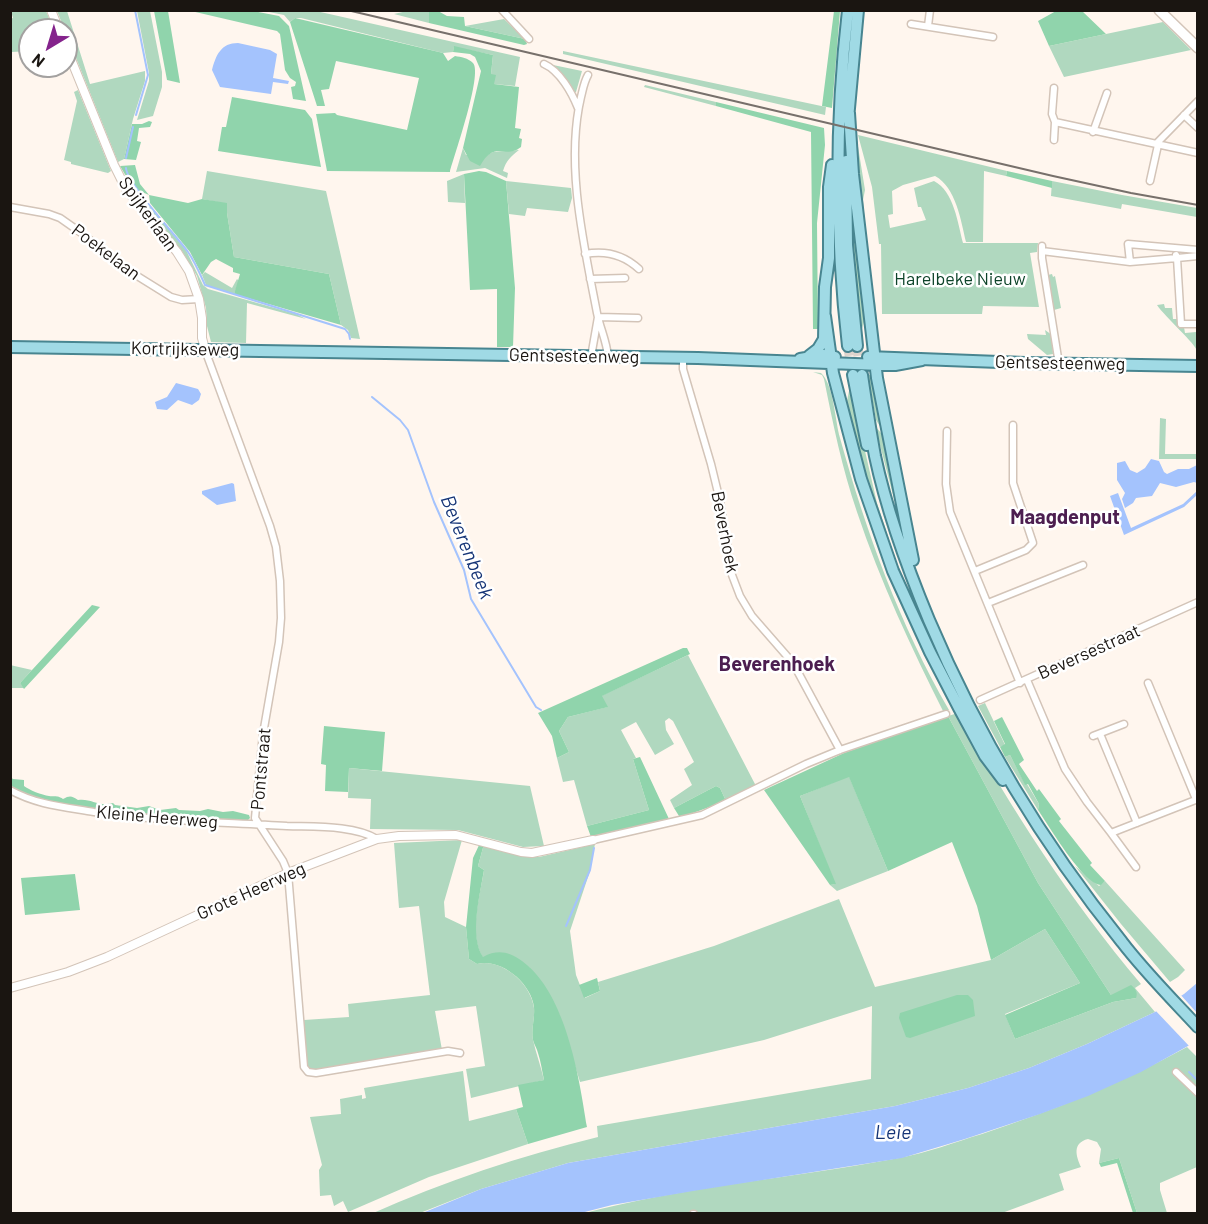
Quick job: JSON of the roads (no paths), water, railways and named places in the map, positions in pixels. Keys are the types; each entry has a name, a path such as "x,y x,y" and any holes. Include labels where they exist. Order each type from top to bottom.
{"main road":[{"path":"848,10 843,55 837,190 839,245 853,346 847,245 846,154 858,10"},
{"path":"1159,10 1196,44"},
{"path":"806,357 816,352 822,345 829,258 829,188 840,61 843,55"},
{"path":"849,113 875,361 911,554 930,622"},
{"path":"825,316 831,360 861,479 884,545 946,682 986,756 1098,912 1197,1027"},
{"name":"Kortrijkseweg","path":"10,347 360,352"},
{"name":"Gentsesteenweg","path":"360,352 788,362 922,360 1197,366"},
{"name":"Gentsesteenweg","path":"788,362 806,357 831,360"},
{"name":"Gentsesteenweg","path":"875,361 895,365 922,360"},
{"path":"882,400 884,378 895,365"},
{"path":"946,682 911,594 885,517 871,462 857,375 892,516 914,582 973,717 1038,828"}],"street":[{"path":"502,10 529,39"},
{"path":"928,26 930,10"},
{"path":"910,24 993,37"},
{"path":"544,64 558,75 579,108"},
{"path":"588,75 585,80 576,128 576,183 585,254 598,317 608,348 608,357"},
{"name":"Spijkerlaan","path":"78,76 126,189 177,252 189,271 199,299 205,349"},
{"path":"1054,88 1052,114 1055,122 1054,140"},
{"path":"1093,132 1107,93"},
{"path":"1150,181 1157,145 1197,101"},
{"path":"1184,115 1197,128"},
{"path":"1055,122 1197,153"},
{"name":"Poekelaan","path":"10,207 60,218 80,231 126,269 171,297 182,300 199,299"},
{"path":"1131,262 1128,244 1197,250"},
{"path":"1059,364 1042,248 1131,262 1197,256"},
{"path":"1176,248 1181,324 1197,324"},
{"path":"585,254 595,252 622,256 639,269"},
{"path":"590,279 625,278"},
{"path":"598,317 638,318"},
{"path":"591,357 598,317"},
{"name":"Pontstraat","path":"205,349 270,526 279,564 281,618 262,746 255,818 283,861 288,873 304,1065 307,1071 316,1073 448,1051 460,1053"},
{"name":"Beverhoek","path":"683,358 683,369 717,485 732,575 740,596 752,616 793,663 840,750"},
{"path":"975,571 1026,550 1033,543 1013,483 1013,425"},
{"path":"947,431 948,503 988,603 1065,769 1136,867"},
{"path":"988,603 1083,565"},
{"name":"Beversestraat","path":"980,700 1197,602"},
{"path":"1111,833 1197,799 1148,683"},
{"path":"593,840 702,815 806,764 946,714"},
{"path":"1124,724 1096,735 1137,823"},
{"name":"Kleine Heerweg","path":"10,790 38,802 114,814 363,832 377,839"},
{"name":"Grote Heerweg","path":"10,988 68,972 107,957 288,873 377,839 445,834 468,837 520,852 536,853 593,840"},
{"path":"1176,1072 1197,1093"}],"water":[{"path":"238,43 270,50 277,54 273,78 289,81 288,84 273,82 271,94 220,87 212,70 215,59 227,45"},
{"path":"176,383 198,389 201,394 199,400 192,405 178,400 167,410 157,409 155,402 167,397"},
{"path":"1151,459 1159,461 1167,474 1197,465 1197,483 1176,487 1160,483 1152,496 1136,498 1125,508 1122,499 1125,493 1117,480 1117,463 1125,461 1130,470 1137,473 1145,468"},
{"path":"232,483 236,501 217,505 202,494 202,491"},
{"path":"1197,491 1197,495 1184,507 1124,535 1110,496 1118,493 1131,528 1183,504"},
{"name":"Leie","path":"1197,983 1197,1041 1141,1072 1088,1096 965,1139 902,1158 693,1191 612,1205 581,1213 420,1214 481,1189 568,1163 895,1106 968,1088 1029,1068 1087,1044 1155,1012"}],"waterway":[{"name":"Beverenbeek","path":"135,10 148,75 136,115"},
{"name":"Beverenbeek","path":"126,158 133,127"},
{"name":"Beverenbeek","path":"126,168 134,185 188,252 205,285 345,329 350,339"},
{"name":"Beverenbeek","path":"372,397 400,420 408,430 434,502 464,570 471,599 536,707 541,710"},
{"name":"Beverenbeek","path":"566,926 590,870 594,848"},
{"path":"1189,1072 1198,1081"}],"tunnel":[{"path":"848,346 853,375"},
{"path":"857,346 861,372"}],"railway":[{"path":"347,10 1053,176 1198,205"}],"district":[{"name":"Maagdenput","path":"1065,517"},
{"name":"Beverenhoek","path":"777,664"}],"park label":[{"name":"Harelbeke Nieuw","path":"960,279"}]}
